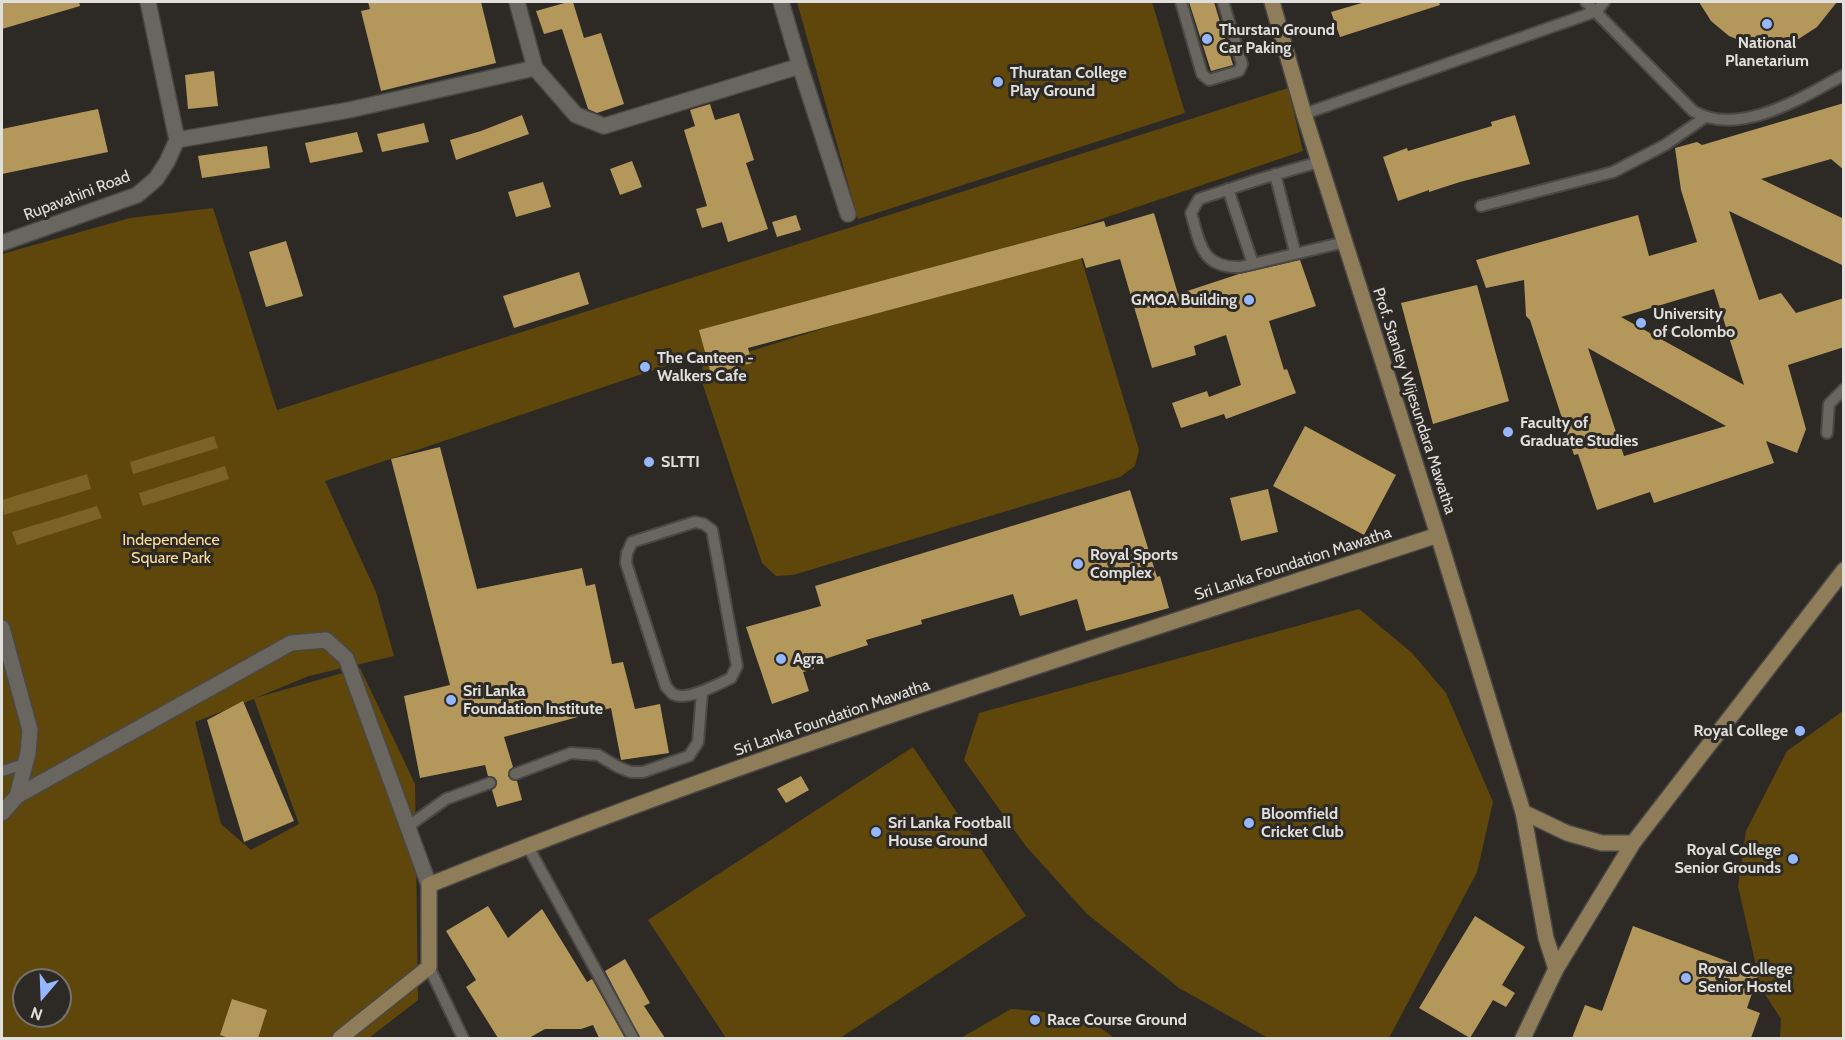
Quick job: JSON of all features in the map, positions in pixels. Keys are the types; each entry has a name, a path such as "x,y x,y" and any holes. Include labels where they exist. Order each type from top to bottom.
{"main road":[{"name":"Prof. Stanley Wijesundara Mawatha","path":"1272,2 1304,114 1438,535 1523,812 1546,938 1556,969"},
{"name":"Sri Lanka Foundation Mawatha","path":"429,885 527,845 864,725 1438,535"},
{"path":"1523,1038 1556,969 1633,843 1844,570"},
{"path":"1523,812 1567,834 1602,843 1633,843"},
{"path":"340,1038 429,967 429,885"}],"street":[{"path":"148,2 177,140 349,110 535,68"},
{"path":"517,2 535,68 576,115 604,126 800,66"},
{"path":"781,2 848,214"},
{"name":"Rupavahini Road","path":"2,243 137,195 156,179 177,140"},
{"path":"2,628 30,730 17,796"},
{"path":"2,813 17,796 291,643 326,640 346,658 429,885"}],"lane":[{"path":"1181,2 1202,74 1209,80 1239,70 1242,64 1223,2"},
{"path":"1586,2 1601,6 1693,111 1704,118 1737,120 1783,108 1844,75"},
{"path":"1304,114 1601,6"},
{"path":"1481,206 1613,172 1665,146 1704,118"},
{"path":"1319,162 1199,199 1191,213 1202,252 1217,263 1228,267 1240,267 1295,252 1345,242"},
{"path":"1275,174 1295,252"},
{"path":"1228,189 1253,264"},
{"path":"1827,433 1829,404 1844,389"},
{"path":"695,522 704,524 712,530 736,666 731,678 702,692 681,696 673,694 666,687 627,563 627,552 632,542 695,522"},
{"path":"515,774 571,753 598,755 618,767 637,772 689,756 698,742 702,692"},
{"path":"2,771 25,764"},
{"path":"407,827 446,799 490,783"},
{"path":"527,845 633,1038"},
{"path":"429,967 463,1038"}],"green space":[{"name":"Thuratan College Play Ground","path":"797,2 1152,2 1185,113 858,219"},
{"name":"Independence Square Park","path":"1288,88 1303,151 325,481 376,592 394,656 309,676 255,698 360,668 415,784 418,1000 369,1038 2,1038 2,254 130,218 213,208 277,410","holes":["254,699 299,824 251,850 221,824 195,722"]},
{"path":"1081,258 1139,450 1135,466 1120,477 793,575 776,576 762,563 701,379 703,366 1001,273"},
{"name":"Bloomfield Cricket Club","path":"1359,609 1412,653 1446,693 1493,802 1477,872 1389,1038 1268,1038 1179,988 1086,913 1025,845 964,760 979,713"},
{"name":"Royal College Senior Grounds","path":"1843,711 1843,1038 1780,1038 1781,1019 1761,988 1738,886 1746,831 1787,751"},
{"name":"Sri Lanka Football House Ground","path":"913,747 1026,916 840,1038 726,1038 648,920"},
{"name":"Race Course Ground","path":"1011,1009 1052,1013 1079,1019 1114,1038 961,1038"}],"shaded area":[{"path":"214,436 218,448 133,474 130,462"},
{"path":"225,466 229,479 143,506 139,493"},
{"path":"87,474 91,489 4,515 2,500"},
{"path":"97,506 102,518 17,545 12,532"}],"building":[{"path":"2,2 79,2 80,6 2,29"},
{"path":"368,2 481,2 496,63 381,91 361,11 370,9"},
{"path":"573,2 584,38 601,33 624,104 597,113 588,109 562,29 544,34 536,11"},
{"path":"1189,2 1214,2 1233,65 1211,71"},
{"path":"1365,2 1439,2 1440,5 1340,37 1331,12"},
{"name":"National Planetarium","path":"1699,2 1837,2 1817,27 1797,40 1774,46 1751,45 1729,36 1711,21"},
{"path":"214,71 218,106 188,109 185,75"},
{"path":"1844,103 1844,170 1831,159 1761,179 1844,219 1844,266 1729,211 1759,300 1781,293 1796,313 1844,298 1844,347 1788,365 1806,429 1797,453 1766,441 1774,463 1654,503 1650,492 1597,510 1578,454 1574,455 1530,320 1526,316 1524,280 1486,288 1476,260 1638,215 1649,256 1697,242 1681,190 1675,148 1697,142 1702,145","holes":["1714,289 1744,385 1621,317","1588,348 1726,426 1624,456"]},
{"path":"710,104 715,120 739,113 754,160 746,163 768,229 728,242 722,222 702,228 696,209 707,206 684,130 695,126 690,110"},
{"path":"98,109 108,152 2,174 2,129"},
{"path":"522,115 529,134 456,160 450,140"},
{"path":"1515,115 1530,164 1429,192 1429,190 1398,201 1383,157 1407,148 1408,151 1492,126 1491,122"},
{"path":"424,123 429,142 382,152 377,134"},
{"path":"357,132 363,152 310,163 305,143"},
{"path":"267,146 270,168 202,178 198,156"},
{"path":"632,161 642,187 620,195 610,169"},
{"path":"543,182 551,207 516,217 508,192"},
{"path":"1154,213 1178,294 1239,274 1300,260 1316,306 1269,321 1284,370 1287,369 1296,393 1226,419 1224,414 1181,428 1172,403 1207,391 1209,397 1241,385 1226,335 1194,346 1196,355 1152,368 1120,259 1086,268 1083,258 748,348 752,363 711,374 699,330 1104,221 1106,227"},
{"path":"796,215 801,230 777,237 772,222"},
{"path":"286,241 303,296 266,307 249,252"},
{"path":"579,272 589,304 514,328 503,296"},
{"name":"Faculty of Graduate Studies","path":"1477,285 1509,401 1433,424 1401,303"},
{"path":"1305,426 1396,475 1364,535 1273,486"},
{"path":"440,447 477,589 582,568 586,586 595,584 612,664 623,662 635,709 660,704 669,753 621,760 611,708 504,737 513,767 509,770 508,776 511,780 517,781 522,800 497,807 492,790 496,787 497,781 494,777 488,776 485,765 420,778 404,696 450,685 391,459"},
{"path":"1268,489 1278,532 1241,541 1230,498"},
{"name":"Royal Sports Complex","path":"1130,490 1169,608 1086,631 1077,599 1020,616 1013,594 921,620 922,624 866,640 868,645 812,663 814,669 803,672 809,691 772,704 746,627 821,606 815,586"},
{"path":"243,701 294,821 244,842 207,720"},
{"path":"801,776 809,790 786,803 777,789"},
{"path":"488,906 508,938 542,909 587,982 592,979 625,1038 599,1038 593,1025 581,1029 545,1029 529,1038 498,1038 466,987 476,980 446,931"},
{"path":"1475,916 1525,947 1502,985 1515,993 1506,1007 1493,1000 1470,1038 1419,1008"},
{"name":"Royal College Senior Hostel","path":"1633,926 1759,973 1747,1008 1760,1013 1751,1038 1572,1038 1585,1005 1602,1011"},
{"path":"625,959 650,1003 644,1006 665,1038 640,1038 605,971"},
{"path":"232,999 267,1010 258,1038 229,1038 220,1035"}],"place":[{"name":"National Planetarium","path":"1767,24"},
{"name":"Thurstan Ground Car Paking","path":"1207,39"},
{"name":"Thuratan College Play Ground","path":"998,82"},
{"name":"GMOA Building","path":"1249,300"},
{"name":"University of Colombo","path":"1641,323"},
{"name":"The Canteen - Walkers Cafe","path":"645,367"},
{"name":"Faculty of Graduate Studies","path":"1508,432"},
{"name":"SLTTI","path":"649,462"},
{"name":"Royal Sports Complex","path":"1078,564"},
{"name":"Agra","path":"781,659"},
{"name":"Sri Lanka Foundation Institute","path":"451,700"},
{"name":"Royal College","path":"1800,731"},
{"name":"Bloomfield Cricket Club","path":"1249,823"},
{"name":"Sri Lanka Football House Ground","path":"876,832"},
{"name":"Royal College Senior Grounds","path":"1793,859"},
{"name":"Royal College Senior Hostel","path":"1686,978"},
{"name":"Race Course Ground","path":"1035,1020"}]}
